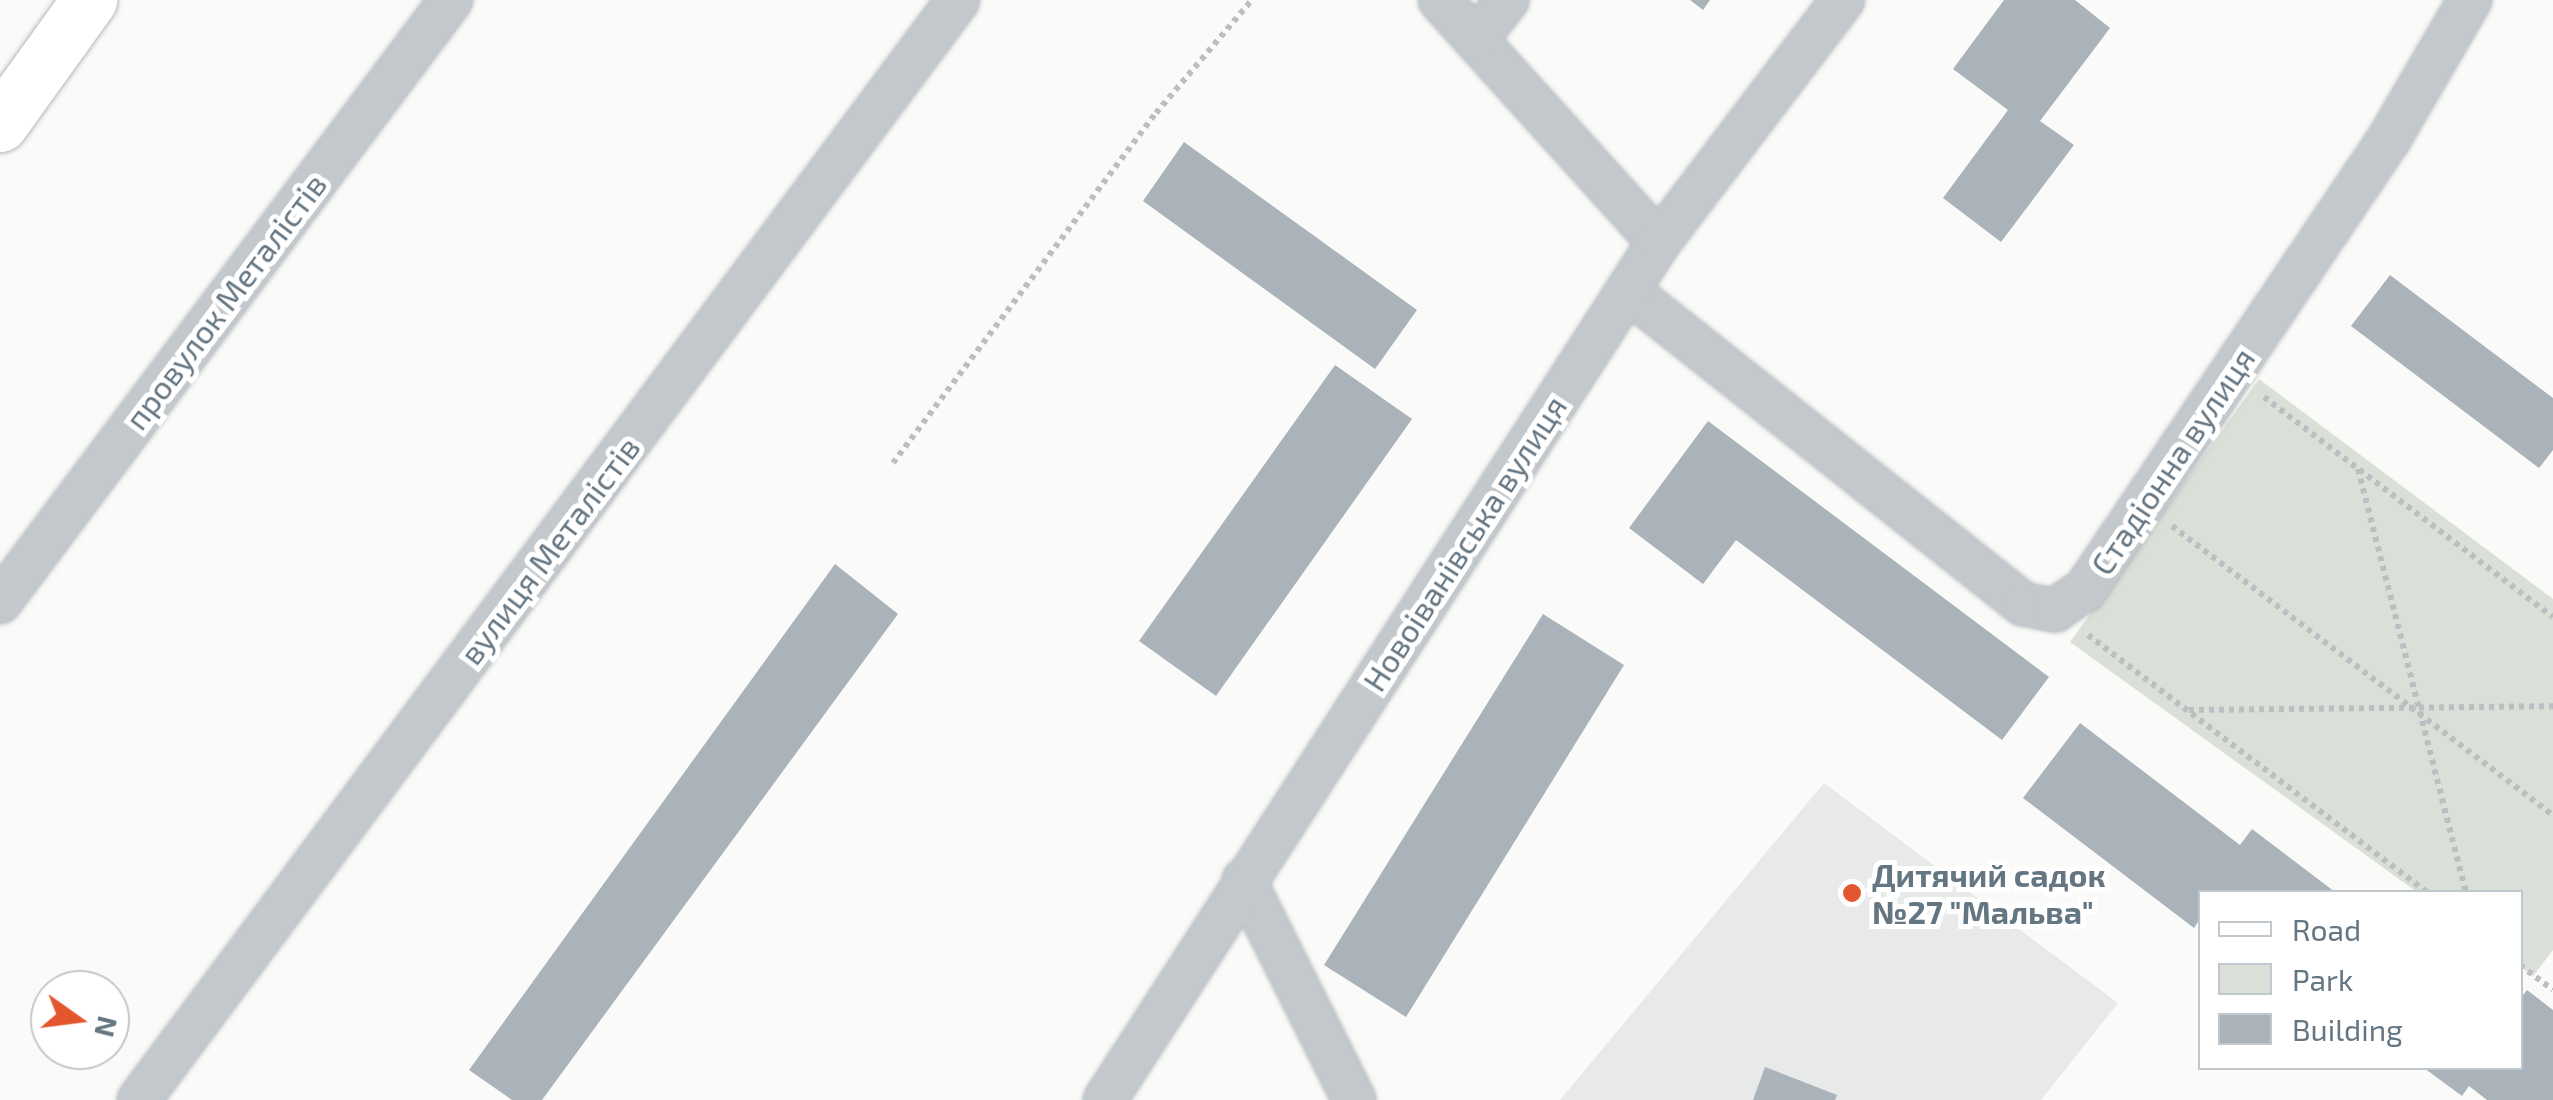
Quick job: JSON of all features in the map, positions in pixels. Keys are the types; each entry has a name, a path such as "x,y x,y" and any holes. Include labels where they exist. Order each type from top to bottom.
{"main road":[{"path":"0,124 89,0"}],"street":[{"name":"провулок Металістів","path":"0,602 451,0"},
{"name":"вулиця Металістів","path":"140,1100 958,0"},
{"path":"1440,0 1659,242"},
{"path":"1476,40 1507,0"},
{"name":"Новоіванівська вулиця","path":"1105,1100 1659,242 1843,0"},
{"name":"Стадіонна вулиця","path":"2055,610 2085,590 2389,138 2470,0"},
{"path":"1628,290 2023,604 2055,610"},
{"path":"1244,880 1354,1100"}],"path":[{"path":"893,462 1156,113 1252,0"},
{"path":"2231,372 2553,616"},
{"path":"2358,469 2465,890"},
{"path":"2143,504 2553,815"},
{"path":"2055,610 2423,890"},
{"path":"2187,710 2553,706"},
{"path":"2523,967 2553,990"}],"shaded area":[{"name":"Дитячий садок №27 \"Мальва\"","path":"1824,783 2118,1003 2041,1100 1560,1100"}],"green space":[{"path":"2259,379 2553,599 2553,950 2533,976 2523,968 2523,890 2414,890 2070,642"}],"building":[{"path":"1690,0 1710,0 1703,10"},
{"path":"2004,0 2075,0 2110,28 2040,121 2074,145 2001,242 1943,198 2008,110 1953,69"},
{"path":"1184,142 1417,310 1375,369 1143,201"},
{"path":"2390,275 2553,398 2553,450 2539,468 2351,326"},
{"path":"1335,365 1412,419 1216,696 1139,641"},
{"path":"1708,421 2049,677 2002,740 1736,540 1703,584 1629,528"},
{"path":"835,564 898,614 542,1100 512,1100 469,1070"},
{"path":"1543,614 1624,665 1406,1017 1324,965"},
{"path":"2080,723 2240,845 2252,829 2332,890 2198,890 2198,922 2194,928 2023,798"},
{"path":"2527,990 2553,1010 2553,1100 2487,1100 2469,1086 2462,1096 2427,1070 2523,1070 2523,995"},
{"path":"1765,1067 1837,1095 1835,1100 1753,1100"}],"place":[{"name":"Дитячий садок №27 \"Мальва\"","path":"1852,893"}]}
